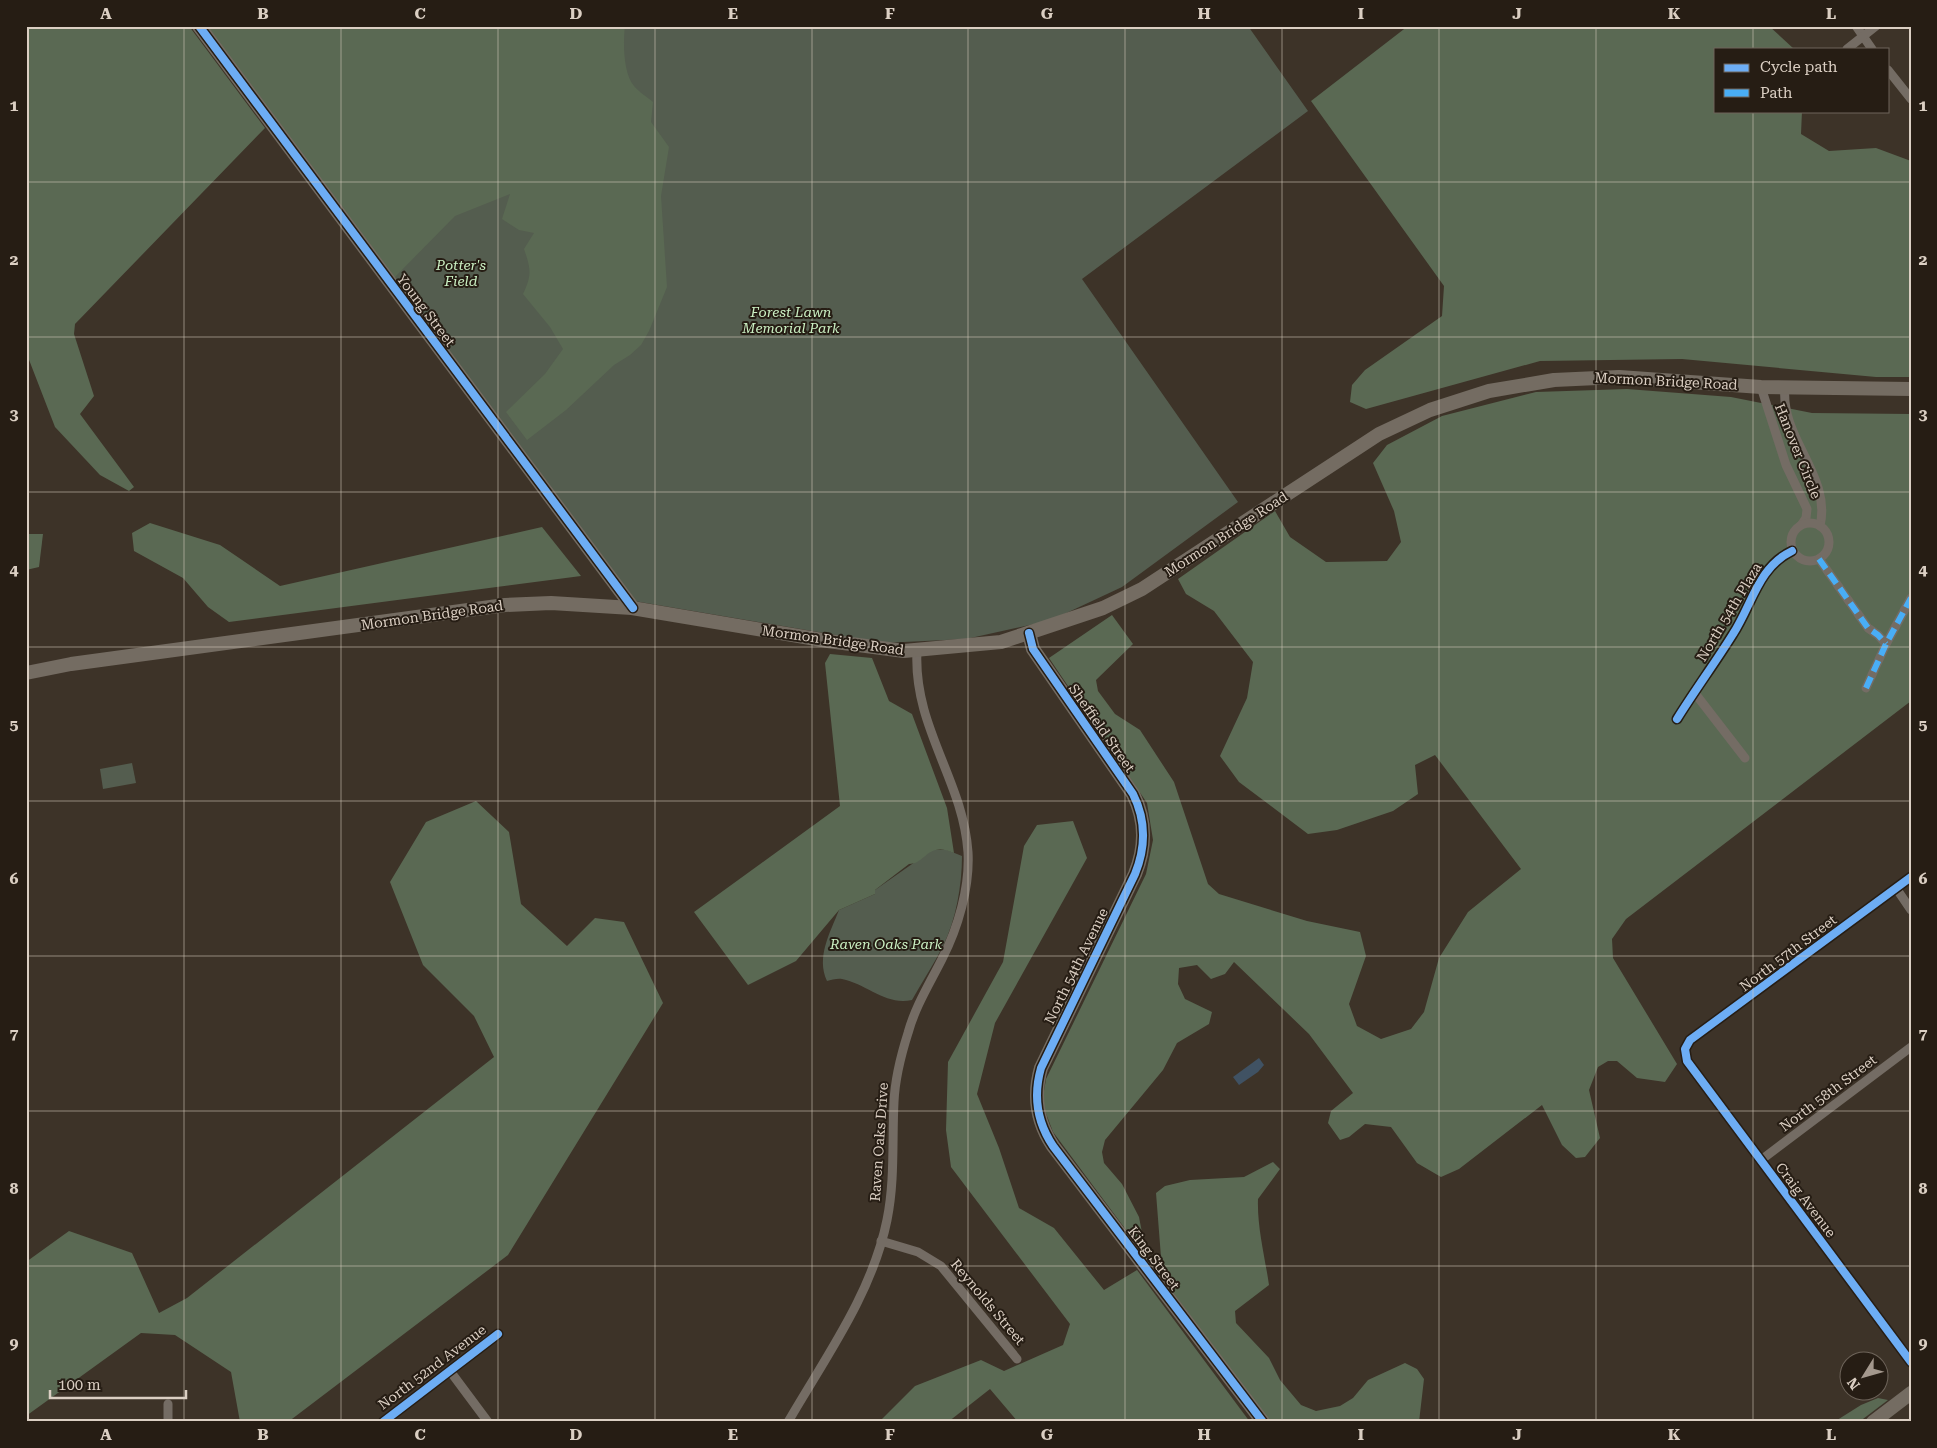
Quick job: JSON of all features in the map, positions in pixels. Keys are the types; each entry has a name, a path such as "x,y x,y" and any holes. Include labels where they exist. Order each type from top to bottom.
{"main road":[{"name":"Young Street","path":"200,26 634,608"},
{"name":"Mormon Bridge Road","path":"26,673 71,664 505,605 551,603 634,608 828,642 904,651 1001,642 1103,608 1142,589 1379,434 1455,401 1521,384 1587,377 1619,377 1785,388 1911,389"},
{"name":"Sheffield Street","path":"1029,633 1033,648 1133,794 1141,814 1143,841"},
{"name":"North 54th Avenue","path":"1037,1103 1041,1068 1135,874 1143,841"},
{"name":"King Street","path":"1037,1103 1040,1122 1053,1146 1263,1422"},
{"path":"1873,1422 1911,1393"}],"street":[{"path":"1856,26 1871,48"},
{"path":"1848,48 1876,26"},
{"path":"1890,73 1911,99"},
{"name":"Hanover Circle","path":"1761,387 1786,465 1807,509 1806,518 1802,524"},
{"name":"Hanover Circle","path":"1785,388 1784,399 1788,419 1821,494 1823,513 1820,526"},
{"path":"1808,523 1820,526 1825,530 1829,543 1824,555 1819,560 1806,561 1799,559 1792,551 1791,537 1797,527 1808,523"},
{"name":"North 54th Plaza","path":"1677,719 1734,632 1745,608 1768,569 1773,562 1792,551"},
{"path":"1819,560 1868,628 1886,644"},
{"path":"1866,688 1886,644 1911,598"},
{"name":"Raven Oaks Drive","path":"788,1422 858,1302 882,1241 891,1192 894,1103 901,1056 908,1030 952,938 968,871 966,839 961,816 922,707 917,651"},
{"path":"1694,692 1745,758"},
{"name":"North 57th Street","path":"1685,1051 1690,1040 1911,877"},
{"path":"1896,888 1911,910"},
{"name":"North 58th Street","path":"1760,1160 1911,1047"},
{"name":"Craig Avenue","path":"1685,1051 1688,1062 1911,1362"},
{"name":"Reynolds Street","path":"882,1241 918,1252 941,1266 1017,1359"},
{"name":"North 52nd Avenue","path":"382,1422 498,1334"},
{"path":"450,1371 488,1422"},
{"path":"168,1404 168,1422"}],"green space":[{"path":"26,26 189,26 265,128 75,324 74,334 94,396 80,414 134,487 129,491 100,475 55,427 26,352"},
{"name":"Forest Lawn Memorial Park","path":"206,26 1248,26 1308,111 1082,279 1238,502 1122,587 1060,616 1039,623 966,639 883,643 634,601"},
{"path":"206,26 625,26 624,49 630,80 634,86 653,102 651,122 669,147 661,196 667,287 649,331 641,345 614,365 566,410 527,440 506,412 545,374 563,349 550,327 523,294 530,272 524,249 534,233 519,230 502,219 510,194 455,216 394,278"},
{"path":"1408,26 1769,26 1793,48 1714,48 1714,112 1802,112 1801,134 1829,151 1876,148 1911,161 1911,377 1876,377 1682,359 1540,361 1366,409 1350,402 1352,385 1365,370 1442,316 1444,286 1311,101"},
{"path":"1627,389 1731,397 1812,413 1911,414 1911,701 1626,919 1612,939 1613,958 1677,1064 1665,1082 1637,1078 1617,1061 1608,1061 1598,1067 1589,1090 1600,1138 1585,1157 1576,1158 1562,1145 1542,1105 1459,1169 1441,1177 1417,1163 1391,1127 1365,1124 1349,1137 1340,1140 1328,1123 1331,1111 1353,1093 1309,1034 1234,962 1225,974 1211,979 1197,965 1179,968 1178,984 1185,999 1212,1012 1209,1024 1177,1043 1163,1070 1105,1140 1102,1152 1104,1163 1122,1184 1139,1217 1145,1248 1132,1238 1053,1132 1042,1103 1046,1079 1146,874 1153,840 1147,803 1049,658 1112,615 1133,644 1096,680 1098,691 1115,714 1140,730 1174,782 1208,884 1219,894 1307,921 1360,932 1366,956 1349,1004 1357,1026 1381,1039 1411,1029 1424,1012 1439,958 1468,912 1521,869 1435,755 1415,765 1418,794 1393,811 1337,830 1308,834 1239,782 1220,756 1247,698 1253,662 1214,611 1186,594 1178,579 1275,511 1290,537 1326,562 1387,561 1401,542 1394,511 1373,463 1387,445 1442,416 1536,392"},
{"path":"150,523 220,545 280,586 542,527 581,576 229,622 208,607 183,578 134,551 132,533"},
{"path":"26,534 43,534 39,567 26,570"},
{"path":"830,654 872,658 889,701 912,714 947,808 954,853 945,850 932,851 919,861 909,864 875,890 875,894 839,910 796,961 748,985 694,912 840,806 825,663"},
{"path":"132,763 136,783 103,789 100,769"},
{"path":"476,801 509,832 521,904 567,946 595,918 624,922 663,1003 508,1255 288,1422 240,1422 231,1372 175,1335 141,1333 26,1416 26,1262 69,1231 132,1253 159,1313 187,1298 494,1057 474,1016 423,965 390,882 426,822"},
{"path":"1073,821 1087,858 995,1023 977,1094 999,1148 1019,1208 1054,1228 1104,1290 1137,1270 1250,1422 1018,1422 990,1389 948,1422 879,1422 915,1386 981,1360 1004,1371 1063,1345 1070,1324 951,1167 946,1130 948,1062 1003,962 1024,846 1037,825"},
{"name":"Raven Oaks Park","path":"932,850 947,850 962,856 961,879 955,914 948,936 912,1000 894,1000 842,979 827,981 823,963 824,954 828,936 839,910 875,894 875,890"},
{"path":"1273,1162 1280,1169 1258,1199 1260,1231 1269,1285 1235,1311 1236,1323 1269,1358 1280,1380 1301,1405 1316,1411 1340,1406 1353,1398 1368,1380 1405,1363 1417,1369 1424,1379 1419,1422 1270,1422 1156,1270 1161,1257 1156,1193 1165,1186 1190,1180 1244,1177"},
{"path":"1873,1400 1888,1400 1859,1422 1834,1422 1861,1405"}],"water":[{"path":"1259,1058 1264,1065 1258,1072 1239,1085 1233,1077"}],"marked path":[{"path":"1819,559 1868,628 1886,644"},
{"path":"1866,688 1886,644 1911,598"}],"cycle path":[{"path":"199,26 633,608"},
{"path":"1677,719 1740,623 1763,577 1780,558 1792,551"},
{"path":"1029,633 1033,649 1133,794 1140,814 1143,834 1143,844 1135,874 1041,1068 1037,1089 1040,1118 1053,1146 1263,1422"},
{"path":"1911,877 1690,1040 1685,1049 1687,1061 1911,1362"},
{"path":"383,1422 498,1334"}],"park label":[{"name":"Potter's Field","path":"461,274"}]}
